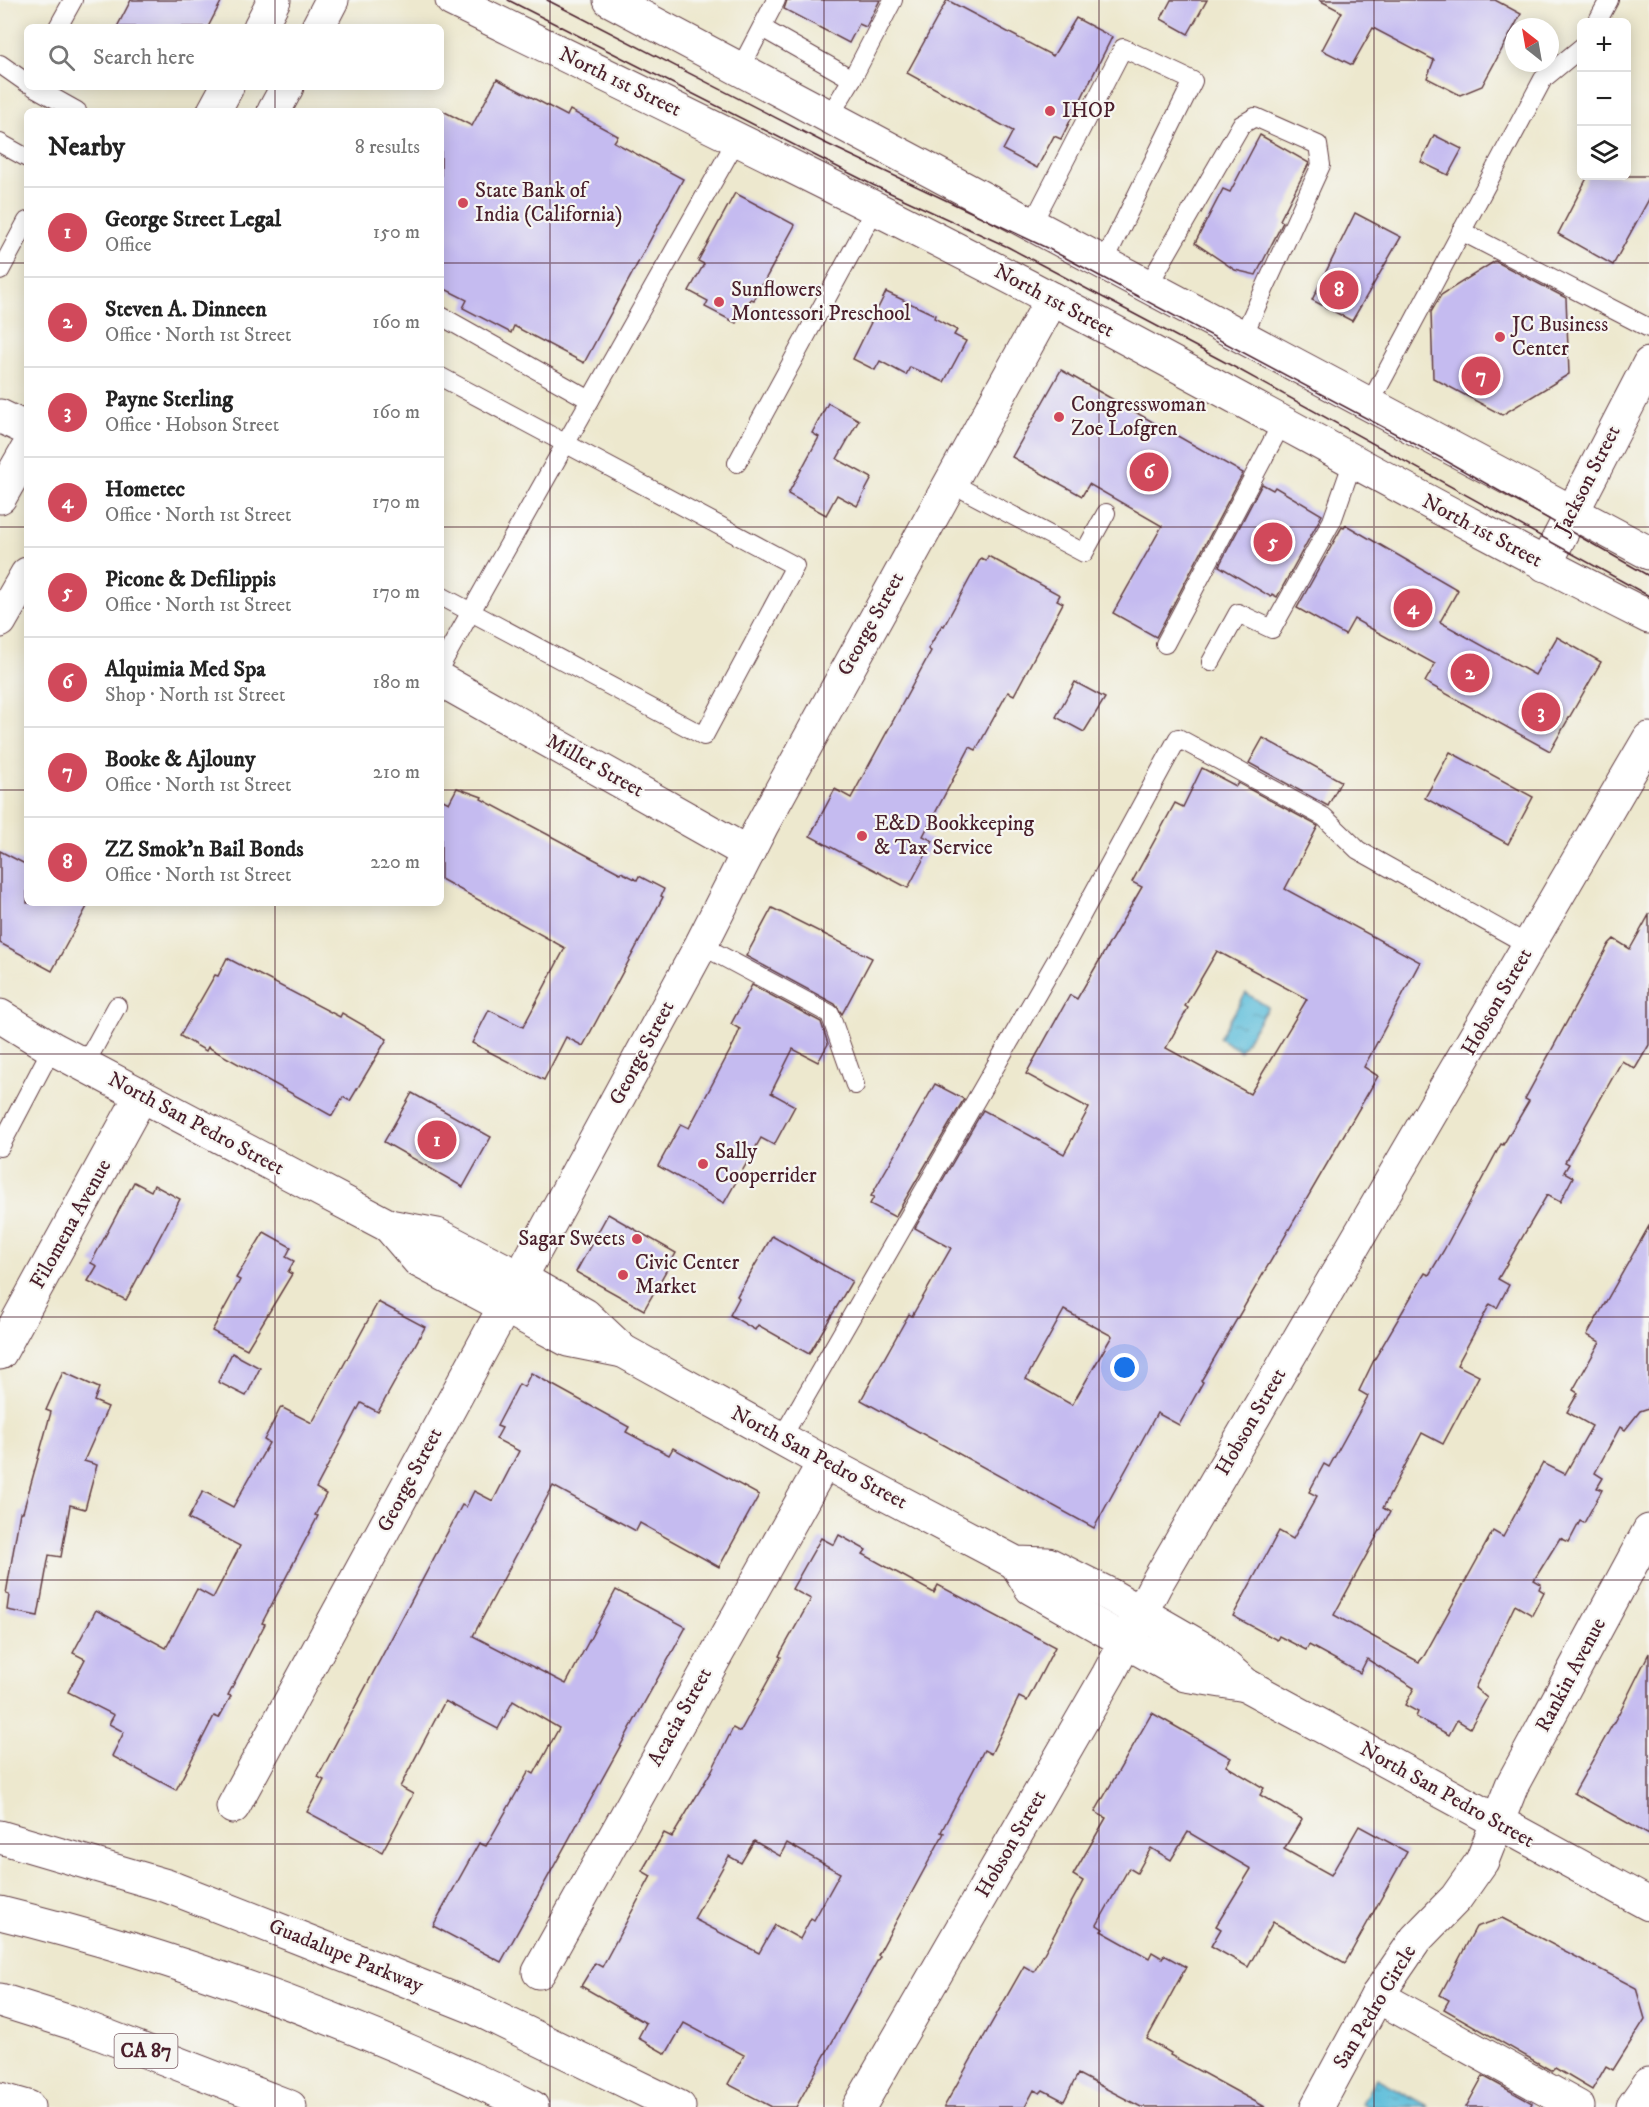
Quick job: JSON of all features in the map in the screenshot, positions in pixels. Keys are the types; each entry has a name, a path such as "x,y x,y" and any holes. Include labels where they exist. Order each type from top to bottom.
{"main road":[{"path":"262,24 274,0"},
{"path":"320,24 332,0"},
{"name":"North 1st Street","path":"452,0 736,139 1052,299 1545,565 1649,617"},
{"path":"610,0 1649,553"},
{"path":"216,108 225,90"},
{"path":"276,108 285,90"},
{"name":"George Street","path":"233,1807 701,945 748,853 949,482 1052,299"},
{"name":"Jackson Street","path":"1545,565 1649,364"},
{"path":"0,416 24,428"},
{"path":"0,497 24,455"},
{"path":"0,621 24,579"},
{"name":"Miller Street","path":"444,682 748,853"},
{"name":"Hobson Street","path":"859,2107 1141,1612 1649,740"},
{"name":"North San Pedro Street","path":"1,1021 389,1226 437,1235 512,1292 585,1316 623,1351 824,1462 1016,1563 1048,1564 1141,1612 1207,1651 1246,1685 1649,1904"},
{"name":"Filomena Avenue","path":"0,1353 141,1096"},
{"name":"Acacia Street","path":"539,1972 824,1462"},
{"name":"Rankin Avenue","path":"1496,1822 1512,1785 1649,1531"},
{"name":"North San Pedro Street","path":"1016,1563 1031,1588 1185,1675 1246,1685"},
{"name":"San Pedro Circle","path":"1317,2107 1377,1996 1416,1939 1456,1898 1482,1862 1496,1822"},
{"name":"Guadalupe Parkway","path":"0,1837 166,1886 344,1955 474,2007 679,2107"},
{"path":"0,1913 135,1951 362,2029 532,2107"},
{"path":"1377,1996 1578,2107"},
{"name":"CA 87","path":"0,2000 73,2023 290,2107"},
{"path":"1633,2107 1649,2084"},
{"path":"0,2098 28,2107"}],"lane":[{"path":"60,24 73,0"},
{"path":"740,69 776,0"},
{"path":"829,117 852,79 893,0"},
{"path":"1599,18 1609,0"},
{"path":"762,28 852,79"},
{"path":"1032,224 1123,48 1193,81 1104,262"},
{"path":"1370,403 1543,80 1577,50"},
{"path":"0,64 24,80"},
{"path":"39,90 72,108"},
{"path":"1148,286 1241,125 1255,117 1318,145 1321,165 1243,336"},
{"path":"444,660 736,139"},
{"path":"0,143 24,156"},
{"path":"736,462 875,209"},
{"path":"0,271 24,226"},
{"path":"1461,231 1649,328"},
{"path":"444,318 590,400"},
{"path":"444,379 795,566 704,736 444,598"},
{"path":"1165,644 1282,423"},
{"path":"1211,662 1238,612 1272,629 1332,521 1353,461"},
{"path":"949,482 1084,553 1106,513"},
{"path":"781,1438 1068,940 1178,738 1324,817 1358,850 1530,946"},
{"path":"701,945 830,1014 855,1085"},
{"path":"85,1064 117,1006"},
{"path":"0,1146 52,1048"}],"water":[{"path":"1246,993 1268,1007 1240,1051 1219,1038"},
{"path":"1376,2078 1429,2107 1369,2107 1362,2103"}],"building":[{"path":"131,0 222,0 210,24 119,24"},
{"path":"787,0 880,0 866,27 859,24 849,43 784,9"},
{"path":"947,0 1053,56 1076,18 1112,37 1061,139 1054,136 1037,168 1003,150 1013,131 907,73"},
{"path":"1171,0 1207,0 1188,34 1161,19"},
{"path":"1319,0 1495,0 1521,14 1519,18 1505,18 1505,44 1482,86 1460,95 1427,78 1434,60 1373,28 1352,65 1322,50 1342,12"},
{"path":"497,79 567,116 570,110 618,136 614,142 683,179 584,363 514,326 511,333 463,308 467,300 444,288 444,112 472,126"},
{"path":"1260,135 1309,163 1280,220 1283,222 1256,275 1235,270 1195,243 1223,189 1230,192"},
{"path":"1434,135 1462,149 1448,175 1421,162"},
{"path":"1631,176 1649,176 1649,199 1613,265 1558,234 1586,180 1631,180"},
{"path":"735,193 795,225 754,300 751,299 736,323 705,307 708,301 689,291 704,264 698,261"},
{"path":"1355,213 1401,237 1352,321 1312,300"},
{"name":"JC Business Center","path":"1495,261 1566,298 1569,374 1502,415 1433,378 1431,312 1441,295"},
{"path":"886,292 935,315 934,318 957,330 954,335 966,341 944,382 910,367 906,375 880,361 875,370 853,359"},
{"path":"1061,370 1243,473 1156,637 1113,613 1162,526 1089,484 1082,496 1012,457"},
{"path":"828,403 859,420 837,459 872,478 857,506 837,495 826,515 788,494 819,437 812,433"},
{"path":"1262,484 1273,490 1275,487 1322,515 1277,597 1272,594 1271,597 1219,566"},
{"path":"1346,525 1458,590 1440,622 1535,675 1557,637 1601,662 1550,751 1425,682 1435,664 1354,619 1345,635 1297,608 1342,527"},
{"path":"988,556 1060,595 1057,600 1063,603 1014,695 1008,692 976,750 970,747 923,836 933,841 908,888 810,836 835,789 851,798 931,651 928,649 942,625 944,626 981,558 986,561"},
{"path":"1075,682 1105,698 1084,732 1056,717"},
{"path":"1263,738 1341,781 1328,806 1249,763"},
{"path":"1450,752 1533,797 1508,844 1425,798"},
{"path":"1202,768 1236,786 1238,783 1318,826 1285,889 1420,962 1364,1067 1378,1076 1201,1381 1203,1382 1179,1425 1157,1413 1094,1528 861,1400 909,1314 912,1316 951,1248 915,1228 983,1110 1064,1154 1089,1108 1026,1074 1070,995 1077,999 1142,887 1132,882 1175,803 1183,807","holes":["1217,951 1307,999 1250,1094 1166,1048 1188,1008 1185,1006","1064,1310 1112,1336 1072,1405 1026,1379"]},
{"path":"457,788 482,797 481,799 620,873 637,880 639,876 664,889 661,896 663,897 583,1046 566,1037 544,1080 472,1043 489,1010 523,1027 565,948 444,881 444,800 449,803"},
{"path":"0,851 24,863 24,906 87,906 52,971 0,943"},
{"path":"772,908 872,958 842,1014 835,1004 746,956"},
{"path":"1649,915 1649,1045 1635,1069 1622,1061 1565,1162 1569,1164 1564,1172 1573,1177 1560,1202 1547,1195 1498,1279 1509,1285 1497,1308 1490,1304 1457,1365 1479,1376 1443,1444 1422,1433 1383,1508 1390,1512 1334,1615 1419,1662 1424,1656 1493,1531 1503,1537 1543,1463 1565,1474 1592,1426 1567,1412 1578,1393 1573,1390 1600,1342 1587,1335 1649,1226 1649,1408 1640,1411 1625,1430 1620,1427 1595,1473 1603,1478 1597,1488 1602,1490 1584,1523 1580,1521 1569,1542 1560,1538 1534,1580 1541,1584 1539,1589 1544,1592 1532,1615 1515,1605 1475,1688 1487,1698 1470,1728 1457,1720 1449,1735 1416,1717 1418,1712 1405,1705 1414,1688 1367,1659 1360,1673 1309,1645 1306,1650 1279,1636 1277,1640 1233,1616 1279,1531 1293,1539 1317,1496 1309,1492 1324,1464 1329,1467 1368,1396 1359,1391 1374,1360 1425,1273 1429,1275 1444,1250 1501,1144 1503,1145 1529,1101 1525,1099 1609,944 1614,939 1630,949"},
{"path":"227,958 340,1017 342,1013 387,1039 350,1101 343,1097 332,1116 208,1047 206,1051 180,1036"},
{"path":"752,985 821,1022 828,1044 818,1062 793,1049 771,1093 795,1106 774,1145 761,1138 724,1203 658,1166 681,1124 689,1128 734,1043 740,1029 731,1024"},
{"path":"935,1084 964,1099 895,1217 870,1204 874,1197 871,1196"},
{"path":"412,1093 491,1137 463,1187 384,1142"},
{"path":"134,1182 151,1191 154,1185 180,1199 126,1300 88,1281 97,1266 91,1263"},
{"path":"608,1214 676,1253 644,1310 576,1272"},
{"path":"264,1232 291,1247 286,1257 294,1261 288,1272 292,1274 247,1349 212,1331 240,1280 236,1278"},
{"path":"772,1236 852,1281 809,1354 758,1325 755,1330 730,1315 739,1298 737,1296"},
{"path":"378,1302 425,1327 378,1412 361,1403 316,1488 326,1494 315,1515 318,1516 262,1623 265,1624 228,1695 231,1696 219,1718 214,1716 176,1790 112,1756 124,1732 109,1724 114,1715 68,1692 85,1659 73,1653 96,1610 166,1648 197,1589 213,1598 240,1546 188,1519 203,1491 233,1507 269,1443 264,1440 281,1407 312,1423"},
{"path":"232,1353 260,1368 246,1396 218,1382"},
{"path":"63,1372 99,1388 94,1401 108,1407 84,1461 97,1465 85,1509 70,1505 61,1557 49,1555 38,1616 7,1610 9,1595 6,1594 20,1512 23,1512 51,1412 46,1410"},
{"path":"531,1373 629,1427 626,1432 669,1455 673,1448 759,1495 719,1567 640,1523 636,1531 553,1486 473,1636 566,1684 616,1590 686,1627 501,1962 433,1926 479,1843 486,1846 529,1771 534,1774 559,1728 513,1701 498,1729 445,1701 400,1787 413,1794 382,1852 307,1812 324,1780 318,1777 462,1505 466,1507 474,1491 493,1501 519,1451 496,1439 502,1428 497,1426 519,1384 524,1387"},
{"path":"839,1535 866,1550 863,1554 934,1593 938,1585 1055,1647 1027,1701 1019,1697 991,1754 984,1750 941,1832 944,1833 878,1955 880,1956 796,2107 772,2107 728,2084 744,2055 684,2023 666,2054 638,2038 646,2023 581,1986 595,1963 602,1967 651,1876 642,1871 664,1833 672,1837 712,1770 733,1728 740,1732 781,1657 779,1656 811,1599 792,1589 821,1538 834,1545","holes":["754,1841 780,1856 787,1843 840,1873 814,1920 811,1918 800,1939 775,1925 759,1953 694,1919 729,1856 741,1863"]},
{"path":"1649,1653 1649,1835 1574,1793 1619,1713"},
{"path":"1152,1713 1231,1758 1226,1766 1264,1788 1260,1795 1302,1819 1284,1849 1331,1875 1359,1826 1407,1852 1345,1963 1273,1922 1248,1967 1211,1946 1221,1929 1216,1926 1251,1869 1188,1832 1171,1860 1151,1848 1137,1873 1129,1868 1097,1925 1103,1929 1101,1931 1149,1958 1152,1952 1162,1958 1164,1955 1186,1967 1147,2039 1171,2053 1170,2055 1265,2107 1141,2107 1078,2074 1064,2101 1043,2090 1040,2093 1034,2090 1025,2107 944,2107 1024,1966 1034,1972 1083,1881 1073,1875 1106,1818 1095,1812"},
{"path":"1502,1918 1636,1988 1645,2019 1613,2070 1606,2066 1592,2090 1555,2068 1552,2071 1444,2009 1449,2000 1440,1995 1476,1927"},
{"path":"1483,2076 1532,2103 1530,2107 1466,2107"}],"tram line":[{"path":"508,0 873,185 1008,247 1236,368 1649,596"},
{"path":"547,0 825,143 1049,249 1441,458 1649,576"}],"place":[{"name":"IHOP","path":"1050,111"},
{"name":"State Bank of India (California)","path":"463,203"},
{"name":"ZZ Smok’n Bail Bonds","path":"1339,290"},
{"name":"Sunflowers Montessori Preschool","path":"719,302"},
{"name":"JC Business Center","path":"1500,337"},
{"name":"Booke & Ajlouny","path":"1481,376"},
{"name":"Congresswoman Zoe Lofgren","path":"1059,417"},
{"name":"Alquimia Med Spa","path":"1149,472"},
{"name":"Picone & Defilippis","path":"1273,542"},
{"name":"Hometec","path":"1413,608"},
{"name":"Steven A. Dinneen","path":"1470,673"},
{"name":"Payne Sterling","path":"1541,712"},
{"name":"E&D Bookkeeping & Tax Service","path":"862,836"},
{"name":"George Street Legal","path":"437,1140"},
{"name":"Sally Cooperrider","path":"703,1164"},
{"name":"Sagar Sweets","path":"637,1239"},
{"name":"Civic Center Market","path":"623,1275"}]}
